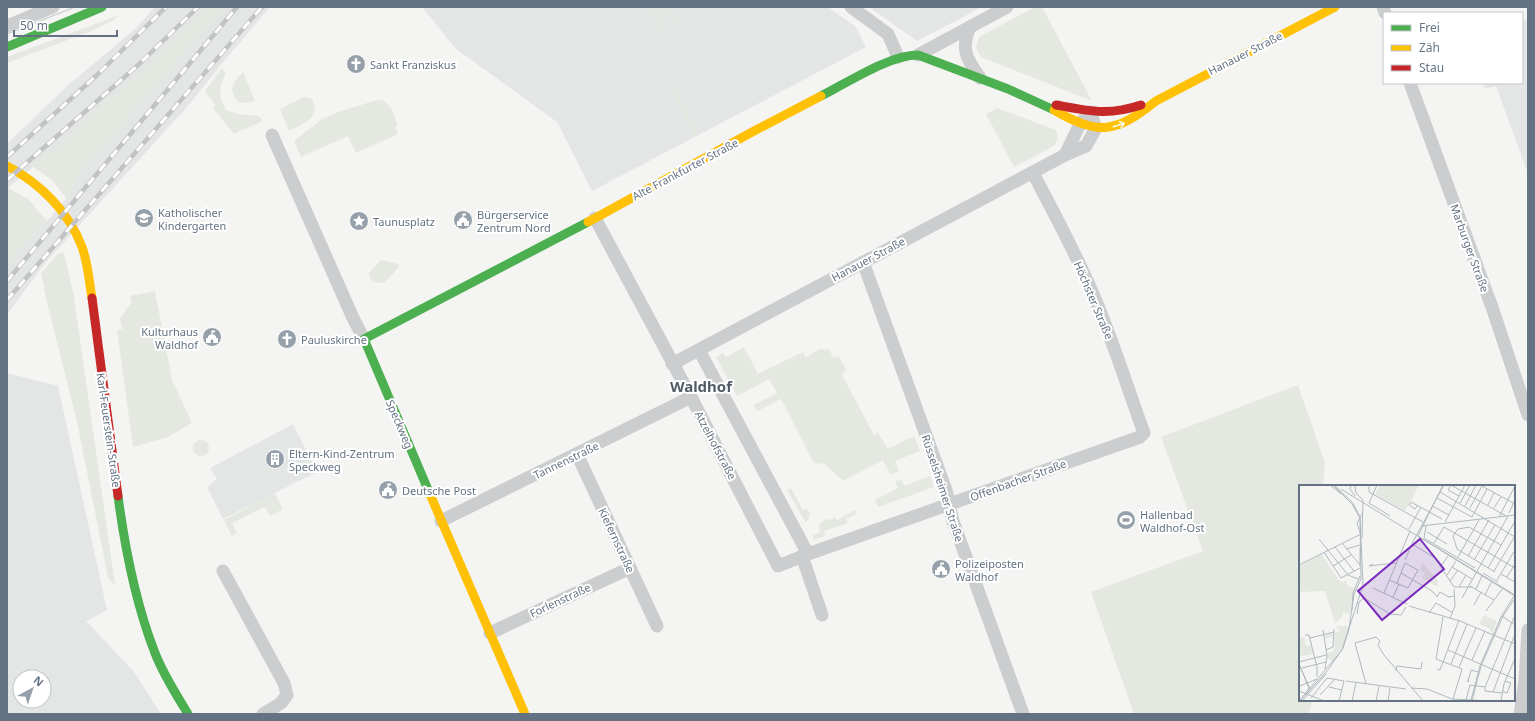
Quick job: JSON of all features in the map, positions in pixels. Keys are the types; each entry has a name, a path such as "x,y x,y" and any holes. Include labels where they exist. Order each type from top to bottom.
{"street":[{"path":"7,26 53,7"},
{"path":"10,44 102,7"},
{"path":"851,7 888,34 898,58"},
{"name":"Alte Frankfurter Straße","path":"364,338 595,218 833,89 884,63 898,58 918,55 1007,7"},
{"name":"Hanauer Straße","path":"1039,102 1080,124 1096,128 1107,128 1122,124 1136,116 1156,101 1335,7"},
{"path":"970,27 966,36 964,49 968,60 980,78"},
{"path":"918,55 1039,102"},
{"name":"Marburger Straße","path":"1410,84 1493,310 1528,415"},
{"name":"Hanauer Straße","path":"1039,102 1090,112 1118,112 1156,101"},
{"path":"1065,156 1080,124 1090,112 1096,128"},
{"name":"Hanauer Straße","path":"672,364 863,262 1086,146 1096,128"},
{"name":"Speckweg","path":"272,135 353,318 364,338 441,521 525,714"},
{"name":"Karl-Feuerstein-Straße","path":"7,166 30,179 53,200 68,220 82,247 89,278 117,489 137,601 150,641 162,670 188,714"},
{"name":"Höchster Straße","path":"1033,173 1066,236 1096,300 1144,433"},
{"name":"Atzelhofstraße","path":"595,218 691,397 778,566"},
{"name":"Rüsselsheimer Straße","path":"863,262 923,424 946,490 953,521 1023,714"},
{"path":"699,350 805,555 822,615"},
{"name":"Tannenstraße","path":"441,521 691,397"},
{"name":"Offenbacher Straße","path":"778,566 805,555 1140,437 1144,433"},
{"name":"Kiefernstraße","path":"577,454 657,626"},
{"name":"Forlenstraße","path":"490,633 630,568"},
{"path":"223,571 284,683 287,695 280,703 263,714"},
{"path":"1520,714 1527,656 1528,630"}],"shaded area":[{"path":"155,7 208,7 155,59 89,119 7,189 7,144 66,87 135,29"},
{"path":"208,7 224,7 74,180 73,191 67,199 52,180 33,167 122,88"},
{"path":"224,7 270,7 187,107 46,262 7,315 7,264 73,191 74,180"},
{"path":"422,7 828,7 856,27 866,47 592,191 557,122 455,48"},
{"path":"646,7 651,7 661,15 667,8 682,20 682,22 675,26 668,12 660,17 667,30 665,31 655,23 659,17"},
{"path":"869,7 982,7 917,41"},
{"path":"1035,7 1042,7 1092,101 981,57 976,48 979,37"},
{"path":"119,15 112,21 89,32 7,63 7,57"},
{"path":"1528,19 1528,174 1496,86 1485,89 1483,84 1523,84 1523,21"},
{"path":"222,68 226,73 220,92 226,110 238,114 259,116 262,120 261,122 234,134 213,108 215,105 205,91"},
{"path":"243,72 255,101 246,103 238,102 233,93 232,90 234,83"},
{"path":"676,89 699,133 694,135 671,91"},
{"path":"304,97 312,99 315,111 313,116 310,120 289,131 280,109"},
{"path":"377,100 382,100 391,108 398,125 395,126 398,134 356,153 348,136 301,157 294,141 322,119 338,112"},
{"path":"997,108 1056,130 1058,138 1054,146 1014,167 986,114"},
{"path":"8,188 28,199 47,221 7,264 7,189"},
{"path":"64,252 74,297 115,584 111,582 108,577 77,422 47,303 41,273 58,254"},
{"path":"381,260 398,264 399,267 384,283 377,283 372,281 369,273"},
{"path":"155,291 172,380 192,423 168,437 133,447 117,330 122,329 120,318 132,302 130,296"},
{"path":"744,347 758,374 803,352 806,357 820,349 830,350 833,358 839,356 846,369 842,375 874,435 878,433 888,449 914,436 920,451 895,461 899,471 891,475 883,460 843,481 825,464 814,463 781,399 757,411 754,405 777,393 769,379 737,396 716,357 723,353 726,357"},
{"path":"7,373 58,386 107,610 86,621 134,672 161,714 7,714"},
{"path":"1298,385 1325,463 1323,485 1299,485 1299,701 1312,701 1309,714 1134,714 1091,592 1203,551 1161,437"},
{"path":"293,424 317,472 223,519 207,487 217,479 210,468"},
{"path":"198,440 204,440 209,445 207,454 204,456 198,456 193,451 193,445"},
{"path":"930,476 934,487 878,507 875,500 898,488 895,481 902,480 904,486"},
{"path":"791,488 803,510 807,508 810,514 808,520 805,522 787,490"},
{"path":"275,493 283,509 270,516 265,507 232,523 237,533 232,536 224,520"},
{"path":"855,510 857,514 846,519 848,523 824,531 825,536 814,540 812,536 820,532 819,525 825,519 830,520 835,517 837,520"}],"tram line":[{"path":"7,34 75,7"}],"railway":[{"path":"7,157 97,75 166,7"},
{"path":"7,180 136,67 198,7"},
{"path":"7,281 237,7"},
{"path":"7,300 262,7"}],"traffic: fast":[{"path":"7,47 102,7"},
{"path":"821,96 855,77 881,65 907,56 918,55 1008,89 1054,110"},
{"path":"429,492 364,339 588,222"},
{"path":"118,496 124,536 136,595 148,634 162,669 188,714"}],"traffic: slow":[{"path":"1054,110 1083,124 1096,127 1118,125 1130,120 1156,101 1335,7"},
{"path":"588,222 821,96"},
{"path":"7,166 31,181 42,190 61,210 69,222 84,253 92,298"},
{"path":"429,492 525,714"}],"traffic: jam":[{"path":"1056,105 1089,111 1118,110 1141,105"},
{"path":"92,298 118,496"}],"place":[{"name":"Sankt Franziskus","path":"356,64"},
{"name":"Katholischer Kindergarten","path":"144,218"},
{"name":"Bürgerservice Zentrum Nord","path":"463,220"},
{"name":"Taunusplatz","path":"359,221"},
{"name":"Kulturhaus Waldhof","path":"212,337"},
{"name":"Pauluskirche","path":"287,339"},
{"name":"Eltern-Kind-Zentrum Speckweg","path":"275,459"},
{"name":"Deutsche Post","path":"388,490"},
{"name":"Hallenbad Waldhof-Ost","path":"1126,520"},
{"name":"Polizeiposten Waldhof","path":"941,569"}],"district":[{"name":"Waldhof","path":"701,386"}]}
